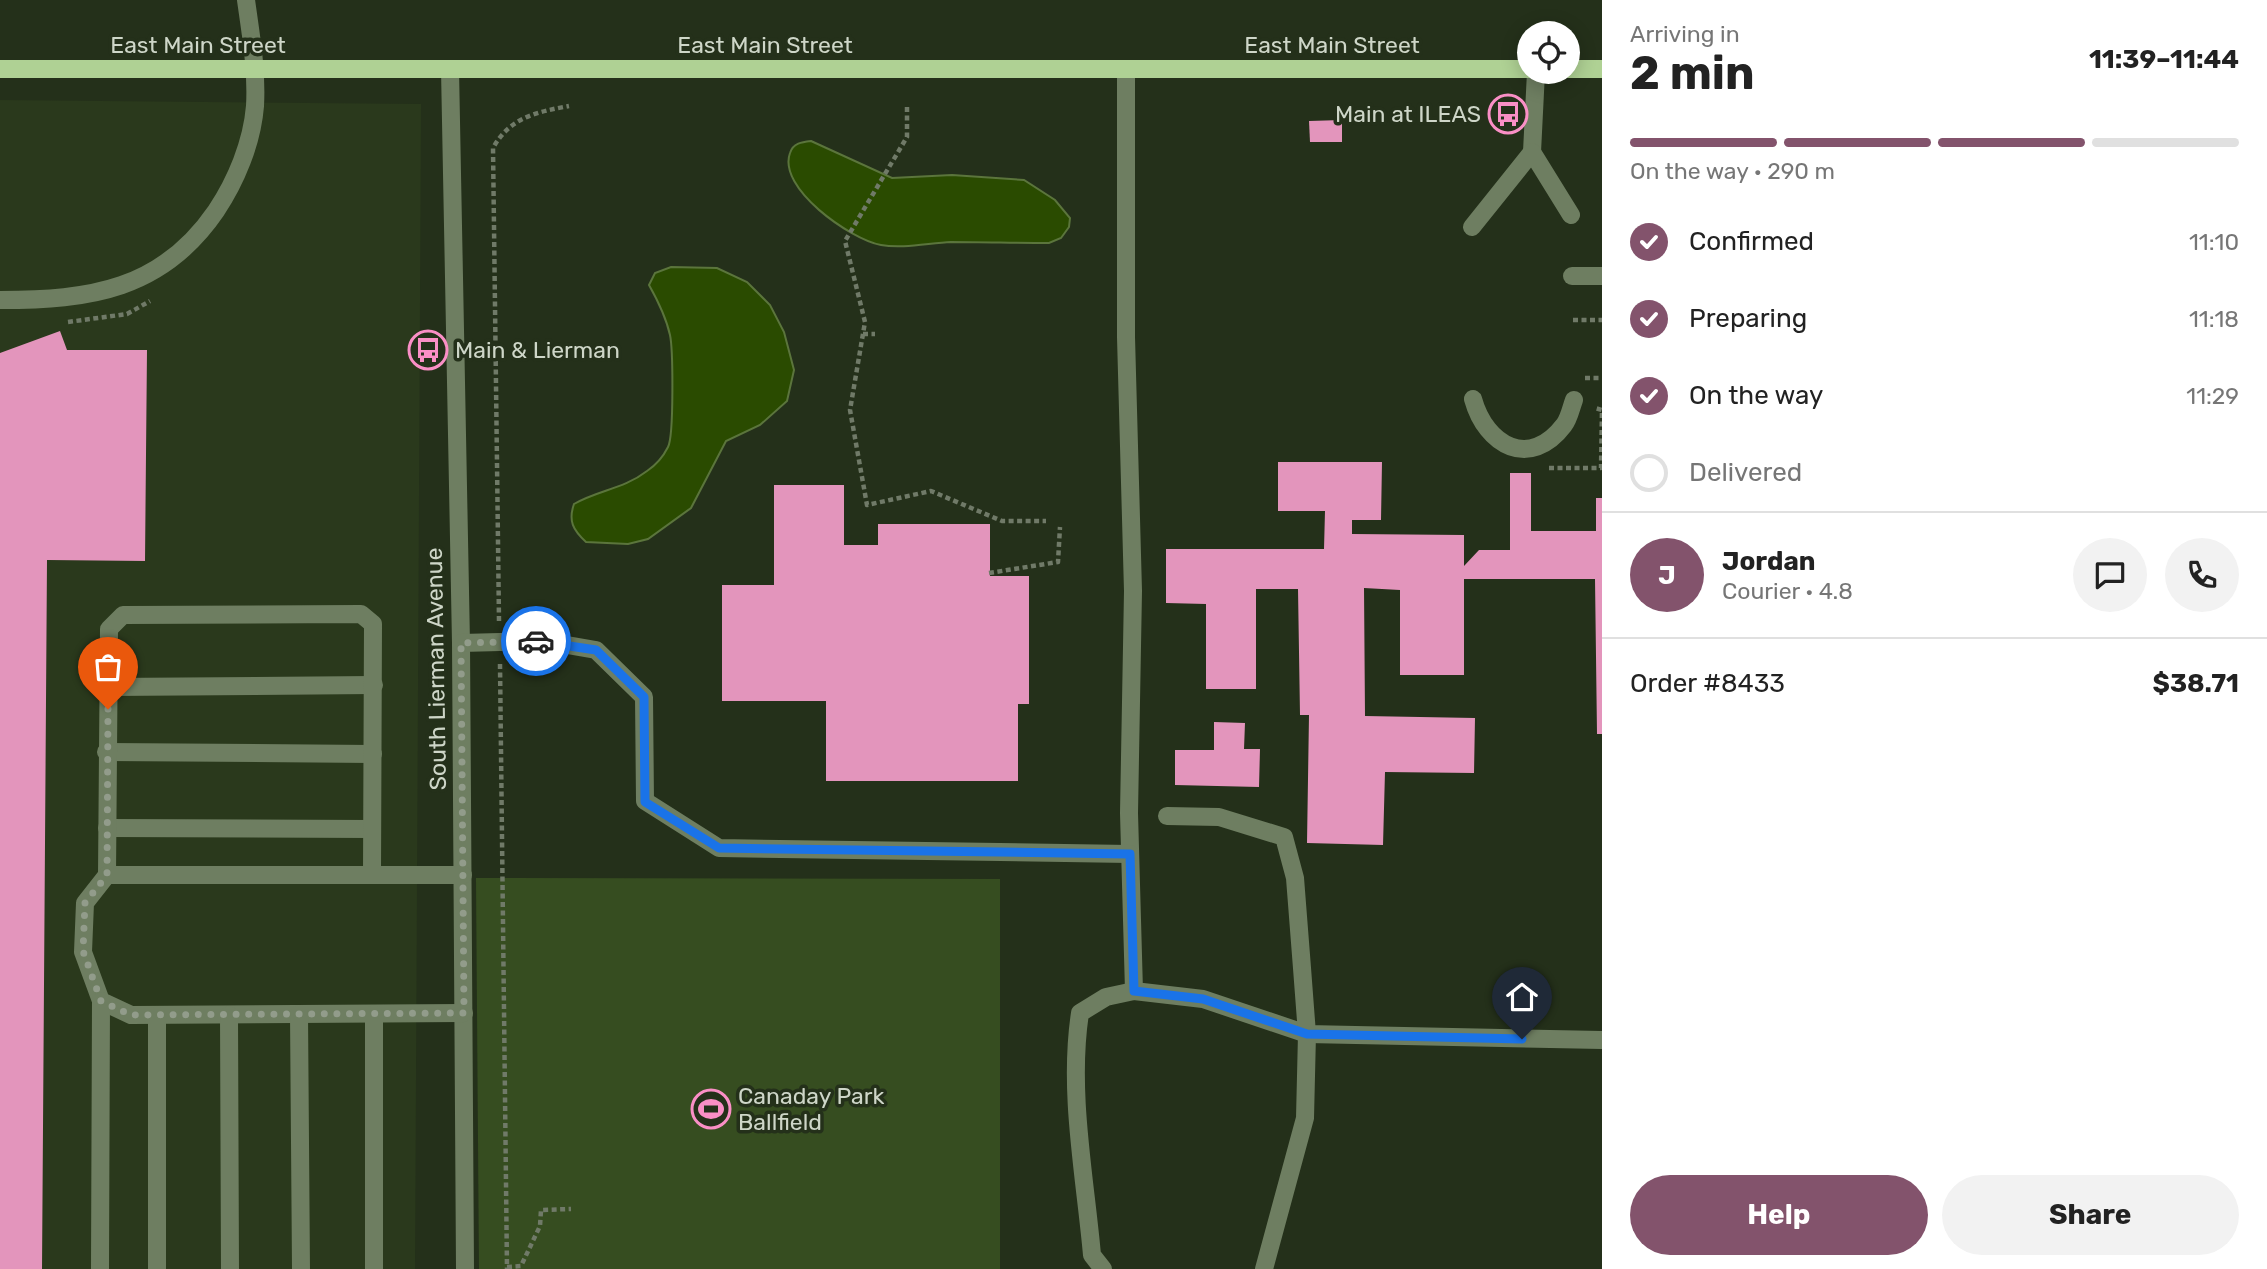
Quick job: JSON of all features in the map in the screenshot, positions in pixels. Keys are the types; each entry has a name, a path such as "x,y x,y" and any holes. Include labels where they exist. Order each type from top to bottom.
{"main road":[{"name":"East Main Street","path":"0,69 1517,69"},
{"path":"1580,69 1602,69"}],"street":[{"path":"0,300 44,300 92,295 156,271 183,251 229,192 239,167 254,109 256,69 246,0"},
{"name":"South Lierman Avenue","path":"450,69 461,643 465,1269"},
{"path":"1126,69 1126,337 1133,591 1130,854 1134,991"},
{"path":"1535,84 1532,152 1571,215"},
{"path":"1472,227 1532,152"},
{"path":"1572,276 1602,276"},
{"path":"1473,399 1478,417 1492,436 1501,445 1513,449 1533,448 1549,439 1566,424 1574,400"},
{"path":"100,1269 101,1001 83,951 85,903 107,875 109,629 123,615 361,614 373,624 372,874"},
{"path":"461,643 544,641 596,650 644,697 645,802 719,848 1130,854"},
{"path":"108,687 374,685"},
{"path":"106,752 373,754"},
{"path":"1167,816 1219,817 1284,837 1295,878 1307,1034 1305,1118 1264,1269"},
{"path":"107,828 372,829"},
{"path":"107,875 463,875"},
{"path":"1103,1269 1092,1255 1076,1078 1080,1013 1106,997 1134,991 1203,999 1307,1034 1602,1040"},
{"path":"101,1001 131,1015 464,1013"},
{"path":"299,1014 301,1269"},
{"path":"374,1014 374,1269"},
{"path":"157,1269 158,1015"},
{"path":"229,1015 230,1269"}],"path":[{"path":"499,616 494,148 500,135 516,120 569,106"},
{"path":"907,107 907,137 845,241 865,322 850,410 867,505 931,491 1002,521 1046,521"},
{"path":"510,115 516,120"},
{"path":"1573,320 1602,320"},
{"path":"863,334 875,334"},
{"path":"989,573 1058,562 1059,527"},
{"path":"500,666 507,1268 521,1266 540,1226 541,1210 571,1209"}],"shaded area":[{"path":"0,100 421,104 415,1269 0,1269"},
{"path":"811,141 892,178 952,175 1024,180 1055,200 1070,218 1069,227 1061,238 1049,243 951,242 898,246 868,241 819,210 794,181 789,167 791,150 796,145"},
{"path":"671,267 717,268 747,282 770,305 784,332 794,370 787,401 760,425 726,441 691,508 648,539 628,544 586,542 573,525 574,504 638,477 656,463 668,447 672,410 671,343 664,315 649,285 655,273"},
{"path":"476,878 1000,879 1000,1269 479,1269"}],"building":[{"path":"1342,120 1342,142 1310,142 1309,121"},
{"path":"60,331 67,350 147,350 145,561 47,560 42,1269 0,1269 0,353"},
{"path":"1278,462 1382,462 1381,520 1352,520 1352,534 1464,535 1464,566 1479,550 1510,550 1510,473 1531,473 1531,531 1596,531 1596,498 1602,498 1602,734 1597,734 1595,579 1464,579 1464,675 1400,675 1400,590 1364,588 1365,716 1475,718 1474,773 1385,772 1383,845 1307,843 1309,715 1300,715 1298,589 1256,589 1256,689 1206,689 1206,604 1166,603 1166,549 1324,549 1325,511 1278,511"},
{"path":"774,485 844,485 844,545 878,545 878,524 990,524 990,576 1029,576 1029,704 1018,704 1018,781 826,781 826,701 722,701 722,585 774,585"},
{"path":"1214,722 1245,723 1244,749 1260,749 1259,787 1175,785 1175,750 1214,750"}],"way so far":[{"path":"108,709 107,875 85,903 83,951 101,1001 131,1015 464,1013 461,643 536,641"}],"place":[{"name":"Main at ILEAS","path":"1508,114"},
{"name":"Main & Lierman","path":"428,350"},
{"name":"Canaday Park Ballfield","path":"711,1109"}],"route":[{"path":"536,641 596,650 644,697 645,802 719,848 1130,854 1134,991 1203,999 1307,1034 1522,1039"}]}
